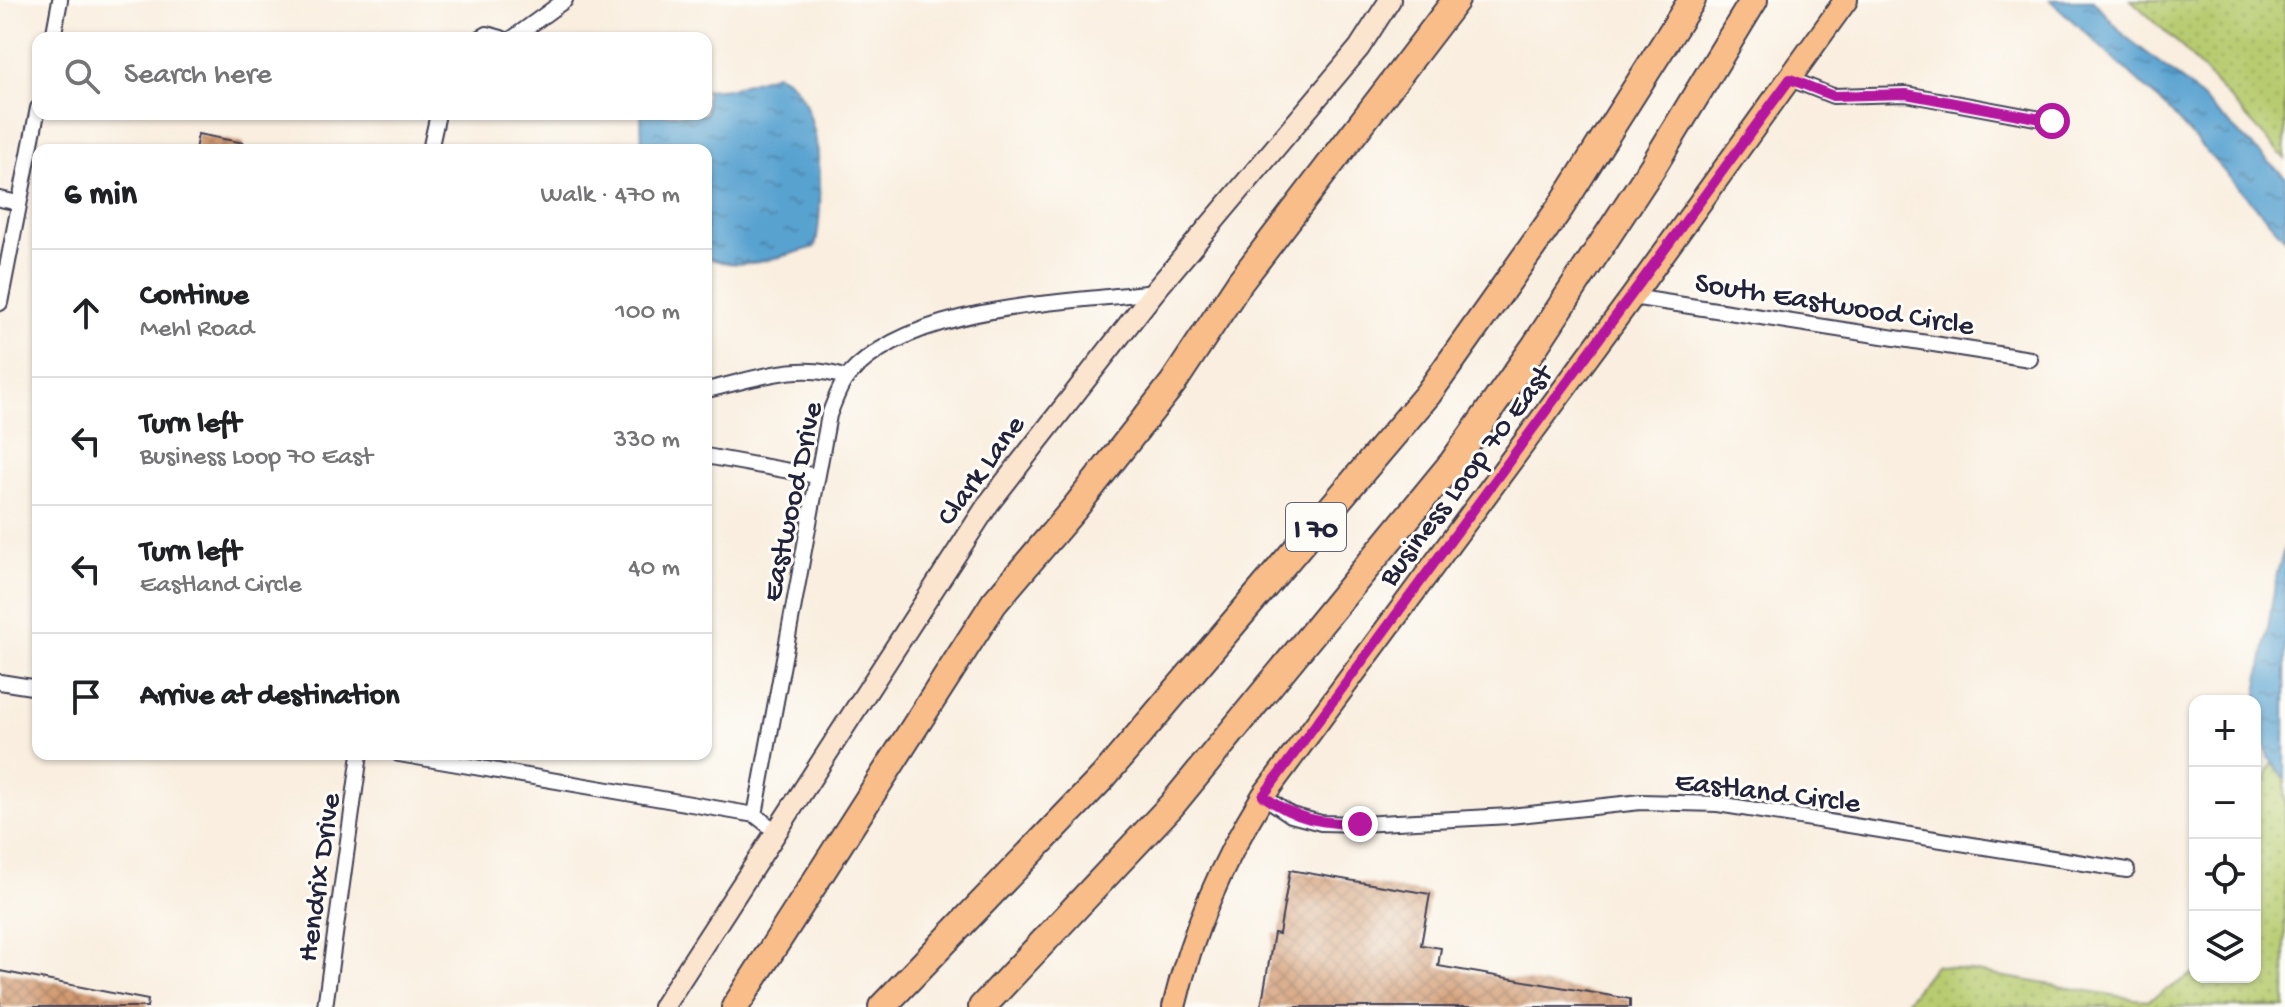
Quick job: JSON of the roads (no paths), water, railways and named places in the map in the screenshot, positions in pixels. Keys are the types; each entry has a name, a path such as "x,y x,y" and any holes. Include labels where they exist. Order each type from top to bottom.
{"highway":[{"path":"735,1007 994,603 1074,509 1173,383 1240,282 1456,0"},
{"name":"I 70","path":"882,1007 1103,777 1428,394 1560,208 1692,0"},
{"name":"I 70","path":"982,1007 1171,806 1453,462 1535,346 1652,168 1754,0"}],"main road":[{"name":"Business Loop 70 East","path":"1174,1007 1194,933 1217,876 1263,796 1632,297 1846,0"}],"street":[{"path":"54,32 60,0"},
{"path":"521,32 565,0"},
{"name":"Clark Lane","path":"663,1007 778,833 912,617 989,503 1154,292 1349,60 1390,0"},
{"path":"1790,79 1833,96 1906,94 2052,121"},
{"path":"0,303 35,120"},
{"path":"431,144 437,120"},
{"path":"0,199 18,203"},
{"name":"Eastwood Drive","path":"755,815 829,415 846,378 875,354 919,329 994,312 1154,292"},
{"name":"South Eastwood Circle","path":"1632,297 2030,359"},
{"path":"712,389 803,369 828,370 846,378"},
{"path":"712,457 817,476"},
{"path":"0,682 32,687"},
{"name":"Hendrix Drive","path":"325,1007 359,760"},
{"path":"434,760 755,815 778,833"},
{"name":"Eastland Circle","path":"1263,796 1291,815 1321,823 1510,816 1641,802 1718,804 2127,870"}],"water":[{"path":"2050,0 2093,0 2125,36 2188,85 2285,177 2285,239 2166,107"},
{"path":"776,74 792,84 804,102 818,151 820,205 815,247 747,264 712,259 712,144 642,144 641,120 712,120 712,90 731,88"},
{"path":"2285,546 2285,779 2268,757 2261,729 2261,695 2257,695 2277,573"}]}
